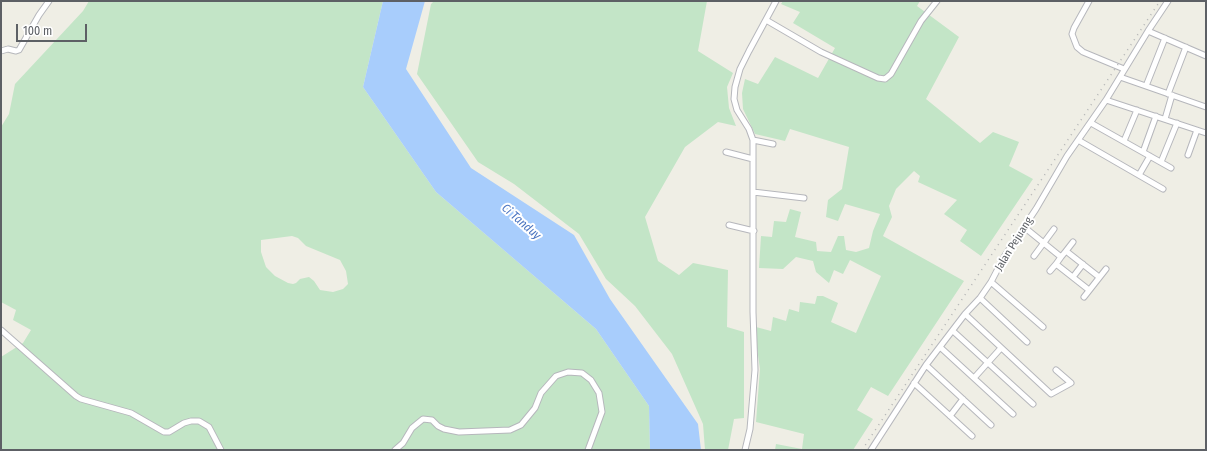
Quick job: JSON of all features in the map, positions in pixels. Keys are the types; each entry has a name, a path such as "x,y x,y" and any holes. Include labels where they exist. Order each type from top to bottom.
{"street":[{"path":"1,51 19,50 39,15 49,1"},
{"path":"745,450 750,429 755,370 753,312 753,140 749,129 737,110 734,99 735,87 740,69 776,1"},
{"path":"766,20 821,52 878,78 885,79 890,74 921,21 937,1"},
{"path":"1089,1 1072,34 1077,47 1084,52 1124,69"},
{"name":"Jalan Pejuang","path":"871,450 926,365 965,314 980,298 991,282 1004,257 1168,1"},
{"path":"1148,31 1206,56"},
{"path":"1146,86 1165,38"},
{"path":"1165,119 1170,94 1186,47"},
{"path":"1120,77 1206,105"},
{"path":"1106,100 1206,133"},
{"path":"1124,142 1137,110"},
{"path":"1143,152 1156,116"},
{"path":"1091,123 1171,168"},
{"path":"1161,162 1176,123"},
{"path":"1188,156 1197,130"},
{"path":"753,140 773,144"},
{"path":"1078,140 1163,189"},
{"path":"726,152 753,158"},
{"path":"1139,175 1150,156"},
{"path":"753,192 804,198"},
{"path":"729,225 754,231"},
{"path":"1024,227 1061,257"},
{"path":"1034,256 1054,229"},
{"path":"1050,271 1073,242"},
{"path":"1066,251 1099,277"},
{"path":"1056,264 1089,290"},
{"path":"1073,277 1083,264"},
{"path":"1084,297 1106,269"},
{"path":"991,282 1043,327"},
{"path":"980,298 1027,342"},
{"path":"965,314 1051,394 1071,383 1056,370"},
{"path":"1,330 81,399 131,413 164,432 169,432 184,423 199,421 209,427 220,450"},
{"path":"953,331 1034,404"},
{"path":"940,347 1013,414"},
{"path":"974,378 1001,348"},
{"path":"926,365 991,425"},
{"path":"395,450 403,443 412,428 423,419 432,420 444,429 459,432 510,430 521,425 535,408 541,394 556,376 568,372 582,373 591,380 599,393 602,412 588,450"},
{"path":"914,383 972,436"},
{"path":"950,416 963,399"}],"green space":[{"path":"89,1 383,1 363,87 436,192 596,329 649,406 650,450 1,450 1,357 23,343 31,330 13,320 16,310 1,302 1,127 9,114 15,84 83,11","holes":["292,236 298,238 306,246 340,260 346,271 348,284 343,289 333,292 320,290 314,281 309,277 300,279 293,284 288,283 275,276 266,267 261,252 261,240"]},
{"path":"434,1 707,1 698,51 733,73 727,87 729,108 736,126 718,122 685,147 645,217 658,261 679,275 693,263 728,270 727,327 744,332 744,418 734,419 728,450 705,450 703,424 672,354 635,306 606,279 579,234 514,184 478,162 417,74 431,4"},
{"path":"783,1 920,1 917,6 959,37 926,99 980,143 993,132 1019,142 1009,166 1033,179 981,256 960,241 967,230 944,214 957,200 918,182 920,176 914,171 896,189 889,206 892,217 883,236 964,281 888,396 871,387 857,410 873,419 853,450 775,450 776,444 802,449 804,434 756,422 760,369 756,327 771,331 773,317 786,321 789,309 799,312 800,302 815,304 817,296 823,296 838,303 831,322 856,333 881,276 850,260 843,274 834,270 829,283 816,272 813,261 796,257 783,269 759,268 761,236 772,237 774,221 786,222 790,209 801,212 795,237 816,242 817,251 831,252 838,236 844,236 846,250 856,252 869,248 873,231 880,214 845,204 838,221 826,217 828,200 842,189 849,147 790,129 785,141 755,134 743,109 742,93 745,79 758,84 775,57 818,78 835,48 793,23 800,12 781,4"}],"water":[{"name":"Ci Tanduy","path":"383,1 425,1 406,69 471,168 574,235 610,299 698,424 701,450 650,450 649,406 596,329 436,192 363,87"}],"railway":[{"path":"862,450 1160,1"}]}
